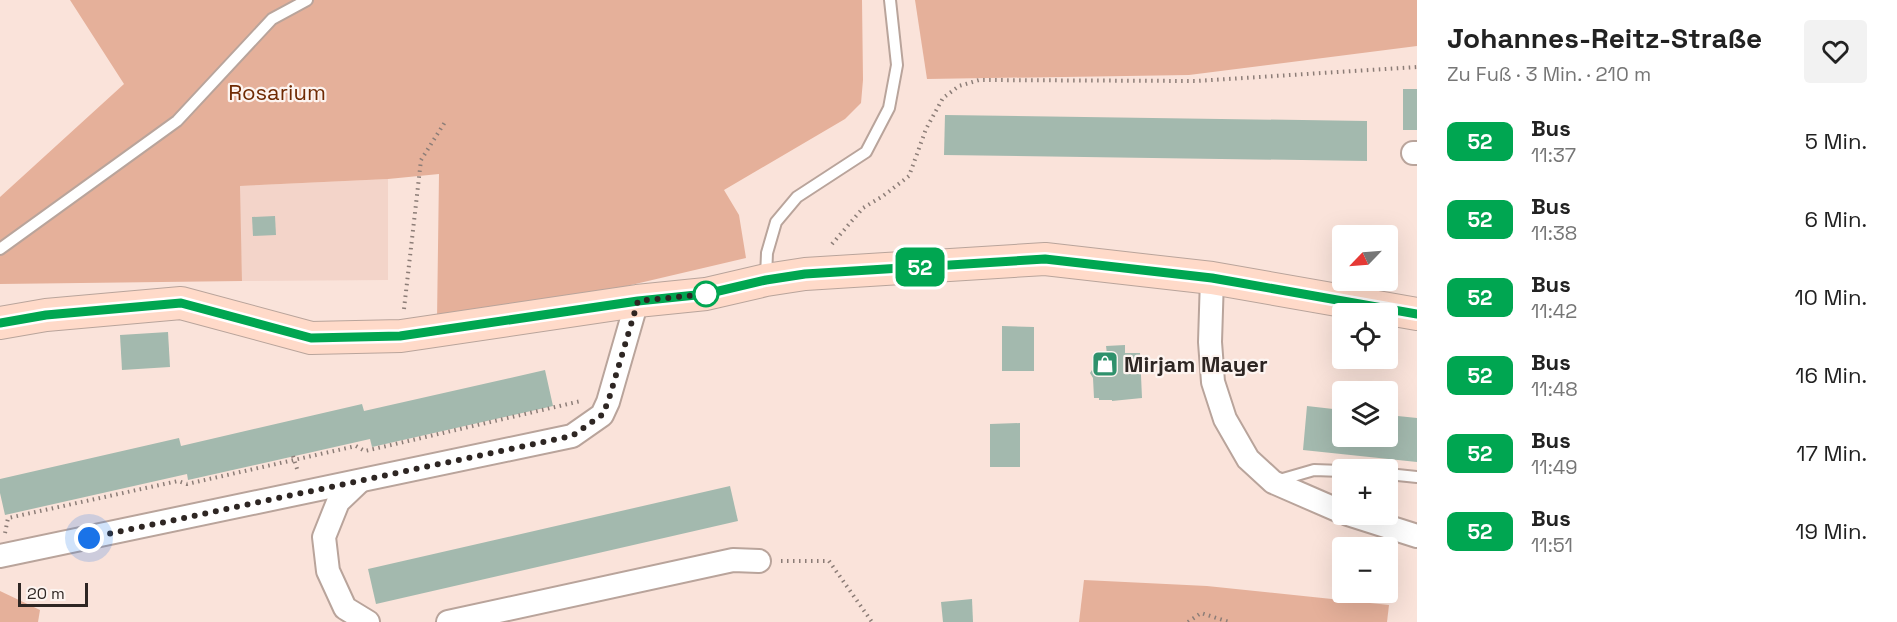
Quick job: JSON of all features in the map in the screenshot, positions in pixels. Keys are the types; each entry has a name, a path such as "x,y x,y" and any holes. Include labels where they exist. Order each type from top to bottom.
{"street":[{"path":"0,323 46,315 181,303 311,338 400,336 638,301 706,294 766,280 805,274 1045,259 1212,278 1417,314"},
{"path":"1212,278 1210,342 1213,382 1225,419 1248,459 1273,482 1332,508"},
{"path":"1,548 360,481 572,436 602,415 608,402 638,301"},
{"path":"360,481 338,502 324,537 327,571 345,608 368,622"},
{"path":"1382,525 1417,536"},
{"path":"448,622 733,560 759,561"}],"lane":[{"path":"0,249 177,121 272,19 307,0"},
{"path":"766,280 767,253 776,222 797,197 866,152 889,108 897,65 890,0"},
{"path":"1273,482 1314,470 1332,471"},
{"path":"1398,475 1417,477"}],"path":[{"path":"805,274 863,208 909,176 926,129 944,98 959,86 979,80 1196,81 1417,67"},
{"path":"400,336 421,160 445,122"},
{"path":"1,548 8,518 27,512 158,483 178,481 187,484 251,467 340,448 356,446 365,451 585,400 608,402"},
{"path":"759,561 829,561 872,622"},
{"path":"1188,622 1201,613 1229,622"}],"shaded area":[{"path":"388,179 388,280 242,281 239,186"}],"green space":[{"name":"Rosarium","path":"70,0 862,0 861,103 845,119 724,190 739,215 746,258 550,304 437,320 439,174 388,179 240,186 242,281 0,284 0,197 124,84"},
{"path":"915,0 1417,0 1417,46 1189,75 927,79"},
{"path":"1084,580 1207,586 1332,599 1332,603 1389,605 1387,622 1079,622"},
{"path":"0,591 40,610 38,622 0,622"}],"building":[{"path":"1403,89 1417,89 1417,130 1403,130"},
{"path":"945,115 1367,121 1367,161 944,155"},
{"path":"275,216 276,235 253,236 252,217"},
{"path":"1002,326 1034,327 1034,371 1002,371"},
{"path":"168,332 170,367 122,370 120,335"},
{"path":"1125,345 1125,353 1140,353 1142,398 1112,401 1094,398 1093,378 1090,373 1094,367 1098,368 1097,355 1107,354 1106,346"},
{"path":"545,370 553,406 372,447 370,439 188,480 187,474 5,515 0,493 0,479 179,438 181,446 362,404 364,411"},
{"path":"1307,406 1332,409 1332,447 1398,447 1398,416 1417,418 1417,462 1303,450"},
{"path":"1020,423 1020,467 990,467 990,424"},
{"path":"730,486 738,521 376,604 368,569"},
{"path":"972,599 973,622 943,622 941,602"}],"bus line":[{"name":"52","path":"0,323 46,315 181,303 311,338 400,336 638,301 706,294 766,280 805,274 1045,259 1212,278 1417,314"}],"place":[{"name":"Mirjam Mayer","path":"1105,364"}],"route":[{"path":"89,538 572,436 602,415 608,402 638,301 706,294"}]}
